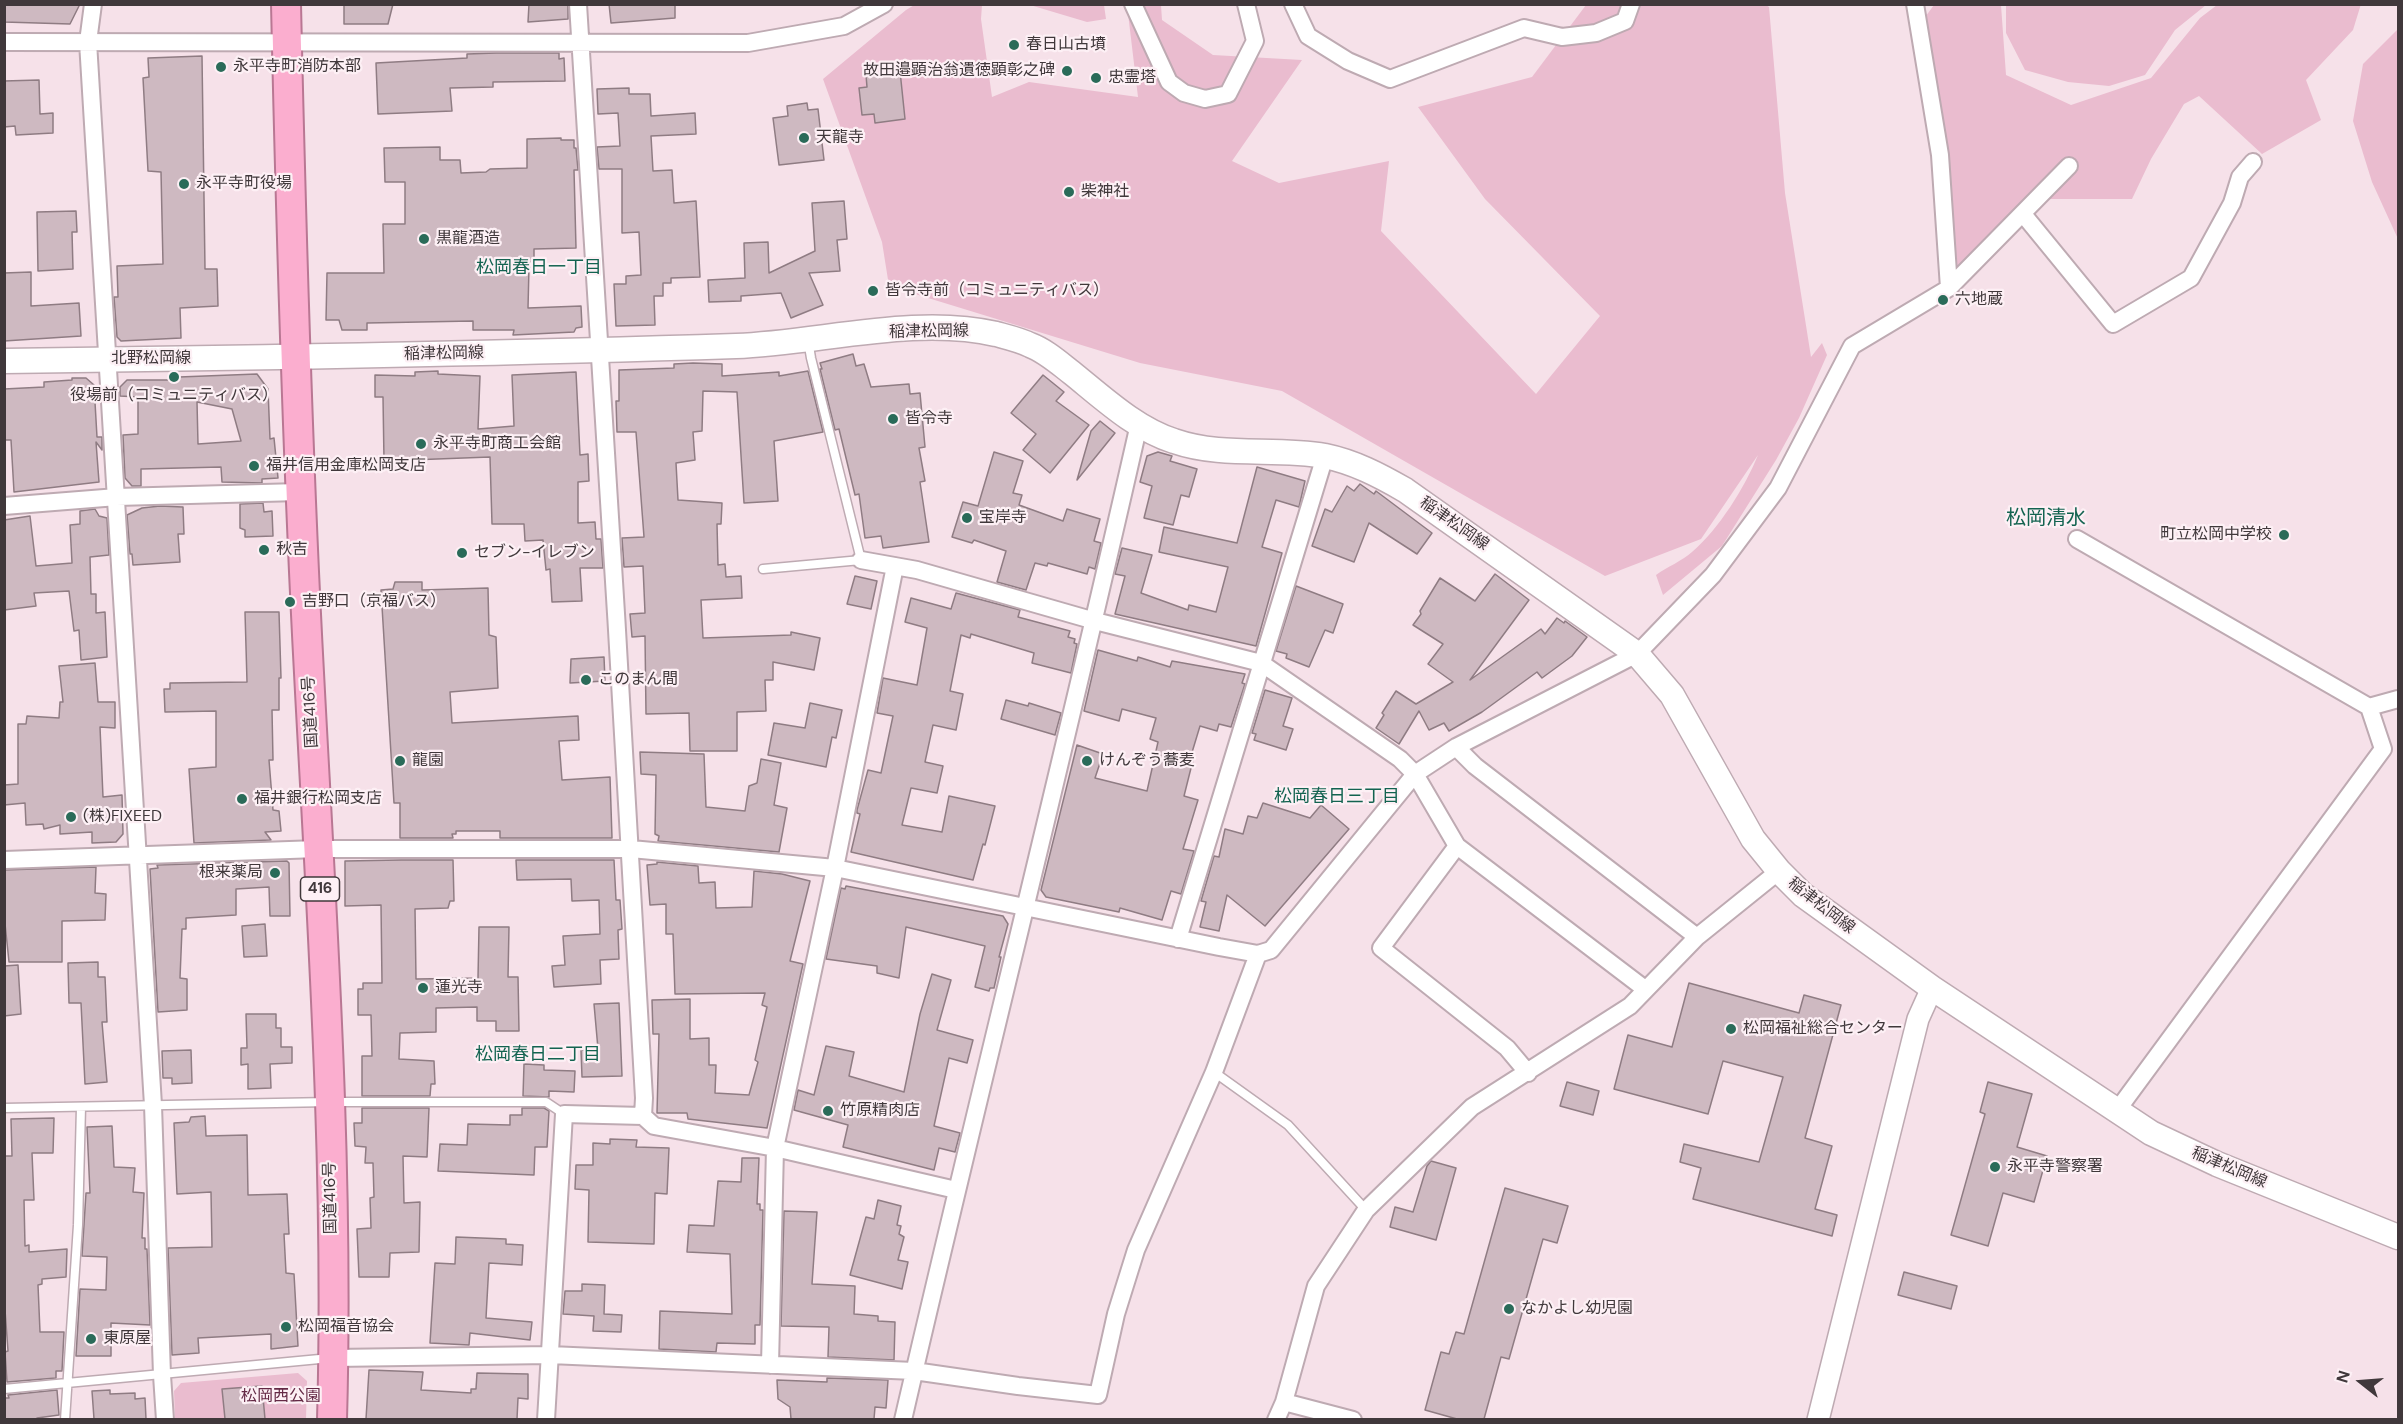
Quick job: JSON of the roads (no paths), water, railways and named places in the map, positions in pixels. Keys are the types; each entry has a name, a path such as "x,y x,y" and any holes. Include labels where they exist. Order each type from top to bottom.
{"highway":[{"name":"国道416号","path":"286,4 300,492 330,1102 334,1358 332,1419"}],"main road":[{"name":"稲津松岡線","path":"297,358 752,345 917,328 958,328 995,334 1030,345 1051,356 1139,424 1172,441 1201,448 1325,456 1372,471 1405,490 1637,654 1672,695 1754,838 1779,871 1803,895 1932,988 2116,1112 2151,1133 2217,1164 2398,1237"},
{"name":"北野松岡線","path":"4,361 297,358"}],"street":[{"path":"93,4 88,42 139,854 153,1105 165,1419"},
{"path":"578,4 631,849 644,1098 643,1116"},
{"path":"4,42 748,43 844,26 884,4"},
{"path":"1133,4 1169,82 1184,93 1205,99 1228,94 1255,41 1246,4"},
{"path":"1293,4 1308,36 1348,61 1390,80 1524,28 1562,37 1596,33 1625,21 1632,4"},
{"path":"1915,4 1940,155 1949,288"},
{"path":"2023,214 2113,324 2191,278 2232,203 2240,177 2253,162"},
{"path":"4,860 318,849 631,849 835,868 1178,939 1258,954 1271,950 1415,774 1456,747 1637,654 1713,575 1778,488 1852,346 1949,288 2069,166"},
{"path":"903,1419 956,1190 1095,621 1139,424"},
{"path":"1178,939 1325,456"},
{"path":"4,506 117,497 300,492"},
{"path":"2077,539 2369,707 2383,749 2116,1112"},
{"path":"861,560 917,570 1095,621 1261,663 1400,759 1415,774 1457,846 1645,989"},
{"path":"770,1365 775,1148 835,868 895,566"},
{"path":"2369,707 2398,699"},
{"path":"1456,747 1475,766 1697,938"},
{"path":"1457,846 1381,948 1507,1048 1528,1073"},
{"path":"1276,1419 1284,1402 1316,1286 1366,1210 1472,1107 1630,1006 1697,938 1779,871"},
{"path":"334,1358 549,1355 914,1371 1098,1395 1116,1314 1136,1250 1214,1072 1258,954"},
{"path":"1818,1419 1918,1019 1932,988"},
{"path":"546,1419 564,1114 643,1116 654,1126 775,1148 956,1190"},
{"path":"1284,1402 1353,1419"}],"lane":[{"path":"763,569 861,560 808,339"},
{"path":"1214,1072 1288,1125 1366,1210"},
{"path":"4,1108 330,1102 546,1102 564,1114"},
{"path":"65,1419 78,1225 81,1107"},
{"path":"4,1389 334,1358"}],"place":[{"name":"春日山古墳","path":"1014,45"},
{"name":"永平寺町消防本部","path":"221,67"},
{"name":"故田邉顕治翁遺徳顕彰之碑","path":"1067,71"},
{"name":"忠霊塔","path":"1096,78"},
{"name":"天龍寺","path":"804,138"},
{"name":"永平寺町役場","path":"184,184"},
{"name":"柴神社","path":"1069,192"},
{"name":"黒龍酒造","path":"424,239"},
{"name":"皆令寺前（コミュニティバス）","path":"873,291"},
{"name":"六地蔵","path":"1943,300"},
{"name":"役場前（コミュニティバス）","path":"174,377"},
{"name":"皆令寺","path":"893,419"},
{"name":"永平寺町商工会館","path":"421,444"},
{"name":"福井信用金庫松岡支店","path":"254,466"},
{"name":"宝岸寺","path":"967,518"},
{"name":"町立松岡中学校","path":"2284,535"},
{"name":"秋吉","path":"264,550"},
{"name":"セブン-イレブン","path":"462,553"},
{"name":"吉野口（京福バス）","path":"290,602"},
{"name":"このまん間","path":"586,680"},
{"name":"龍園","path":"400,761"},
{"name":"けんぞう蕎麦","path":"1087,761"},
{"name":"福井銀行松岡支店","path":"242,799"},
{"name":"(株)FIXEED","path":"71,817"},
{"name":"根来薬局","path":"275,873"},
{"name":"蓮光寺","path":"423,988"},
{"name":"松岡福祉総合センター","path":"1731,1029"},
{"name":"竹原精肉店","path":"828,1111"},
{"name":"永平寺警察署","path":"1995,1167"},
{"name":"なかよし幼児園","path":"1509,1309"},
{"name":"松岡福音協会","path":"286,1327"},
{"name":"東原屋","path":"91,1339"}],"district":[{"name":"松岡春日一丁目","path":"539,268"},
{"name":"松岡清水","path":"2046,519"},
{"name":"松岡春日三丁目","path":"1337,797"},
{"name":"松岡春日二丁目","path":"538,1055"}],"park label":[{"name":"松岡西公園","path":"281,1397"}]}
